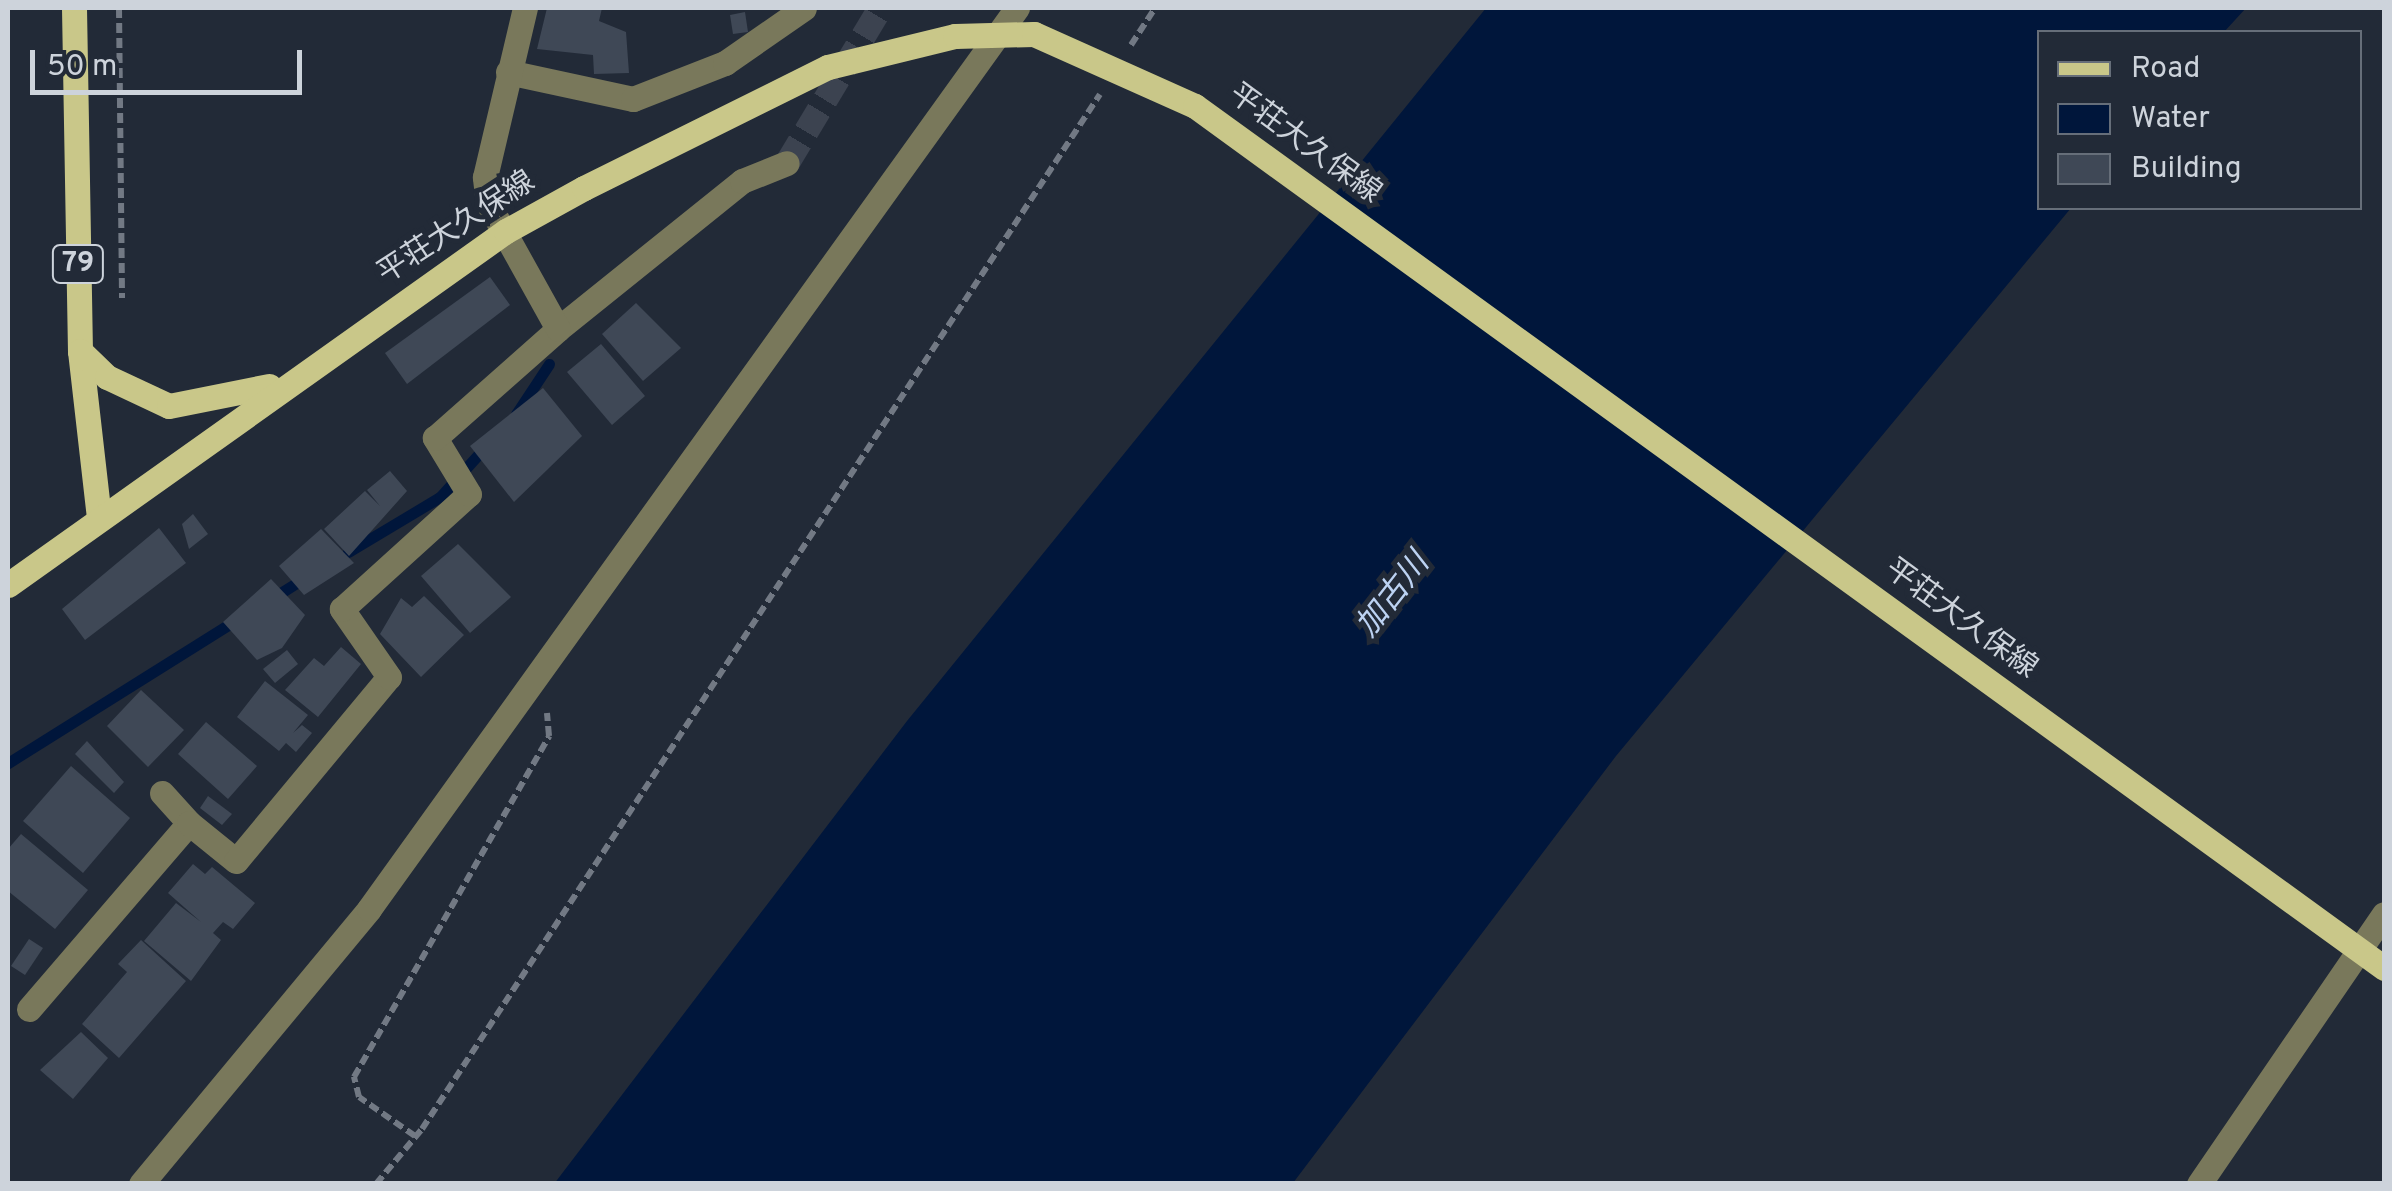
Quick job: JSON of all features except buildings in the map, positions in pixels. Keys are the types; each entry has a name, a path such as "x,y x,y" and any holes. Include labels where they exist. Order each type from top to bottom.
{"main road":[{"name":"79","path":"74,8 80,350 100,519"},
{"name":"平荘大久保線","path":"8,584 294,377 506,231 828,68 1011,18 1034,34 1196,106 2384,968"},
{"path":"80,350 107,377 169,406 294,377"}],"street":[{"path":"525,8 485,178 506,231 558,329"},
{"path":"508,72 633,99 725,63 804,8"},
{"path":"141,1184 370,910 544,672 756,362 1011,18"},
{"path":"162,793 189,823 236,861 389,676 342,609 469,494 435,438 558,329 742,180 787,163"},
{"path":"29,1009 189,823"},
{"path":"2199,1184 2384,914"}],"path":[{"path":"119,8 122,298"},
{"path":"1127,51 1155,8"},
{"path":"376,1184 416,1136 1108,80"},
{"path":"416,1136 360,1097 354,1077 549,736 544,672"}],"water":[{"name":"加古川","path":"1486,8 2246,8 2226,30 2037,30 2037,210 2069,210 1616,756 1293,1183 554,1184 907,721"}],"waterway":[{"path":"516,414 549,364"},
{"path":"348,552 440,497 486,446"},
{"path":"271,599 306,577"},
{"path":"8,763 238,619"}],"tunnel":[{"path":"787,163 880,8"}]}
